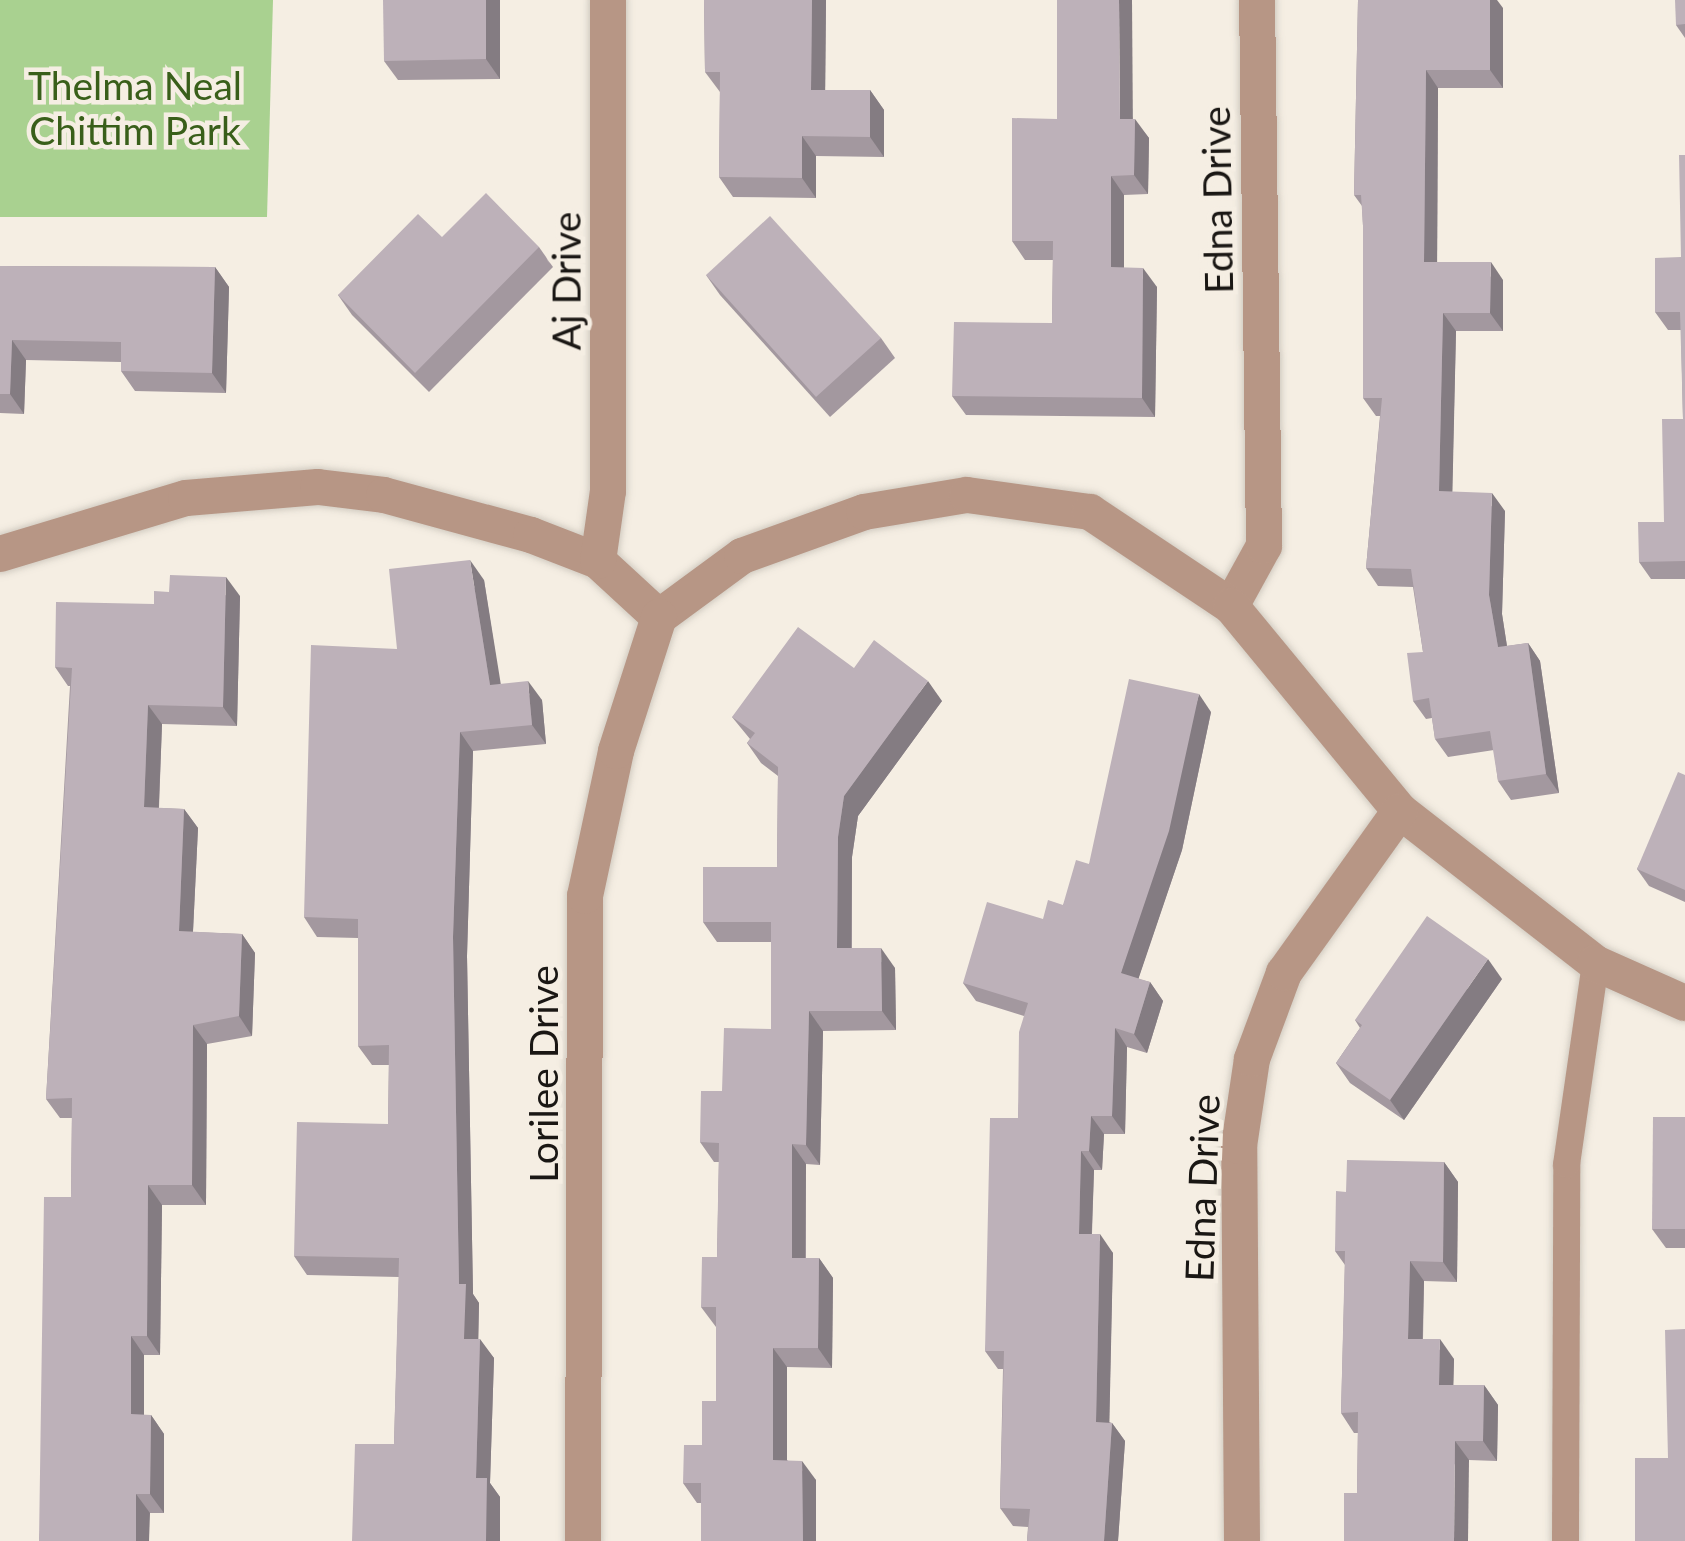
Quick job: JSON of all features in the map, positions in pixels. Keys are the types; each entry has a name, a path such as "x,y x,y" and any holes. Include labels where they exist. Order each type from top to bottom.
{"street":[{"name":"Aj Drive","path":"598,561 608,491 608,0"},
{"name":"Edna Drive","path":"1231,606 1264,546 1257,0"},
{"path":"0,554 186,498 318,487 436,508 598,561 659,617 742,556 864,512 968,495 1090,512 1231,606 1400,811 1595,963 1685,1004"},
{"name":"Lorilee Drive","path":"583,1541 585,896 616,751 659,617"},
{"name":"Edna Drive","path":"1242,1541 1239,1146 1252,1059 1284,973 1400,811"}],"lane":[{"path":"1565,1541 1566,1164 1595,963"}],"green space":[{"name":"Thelma Neal Chittim Park","path":"0,0 273,0 267,217 0,217"}],"building":[{"path":"383,0 486,0 486,59 384,61"},
{"path":"704,0 812,0 811,90 870,90 870,137 802,136 802,178 719,177 720,72 705,72"},
{"path":"1057,0 1119,0 1120,119 1135,119 1134,175 1111,176 1111,267 1143,268 1142,398 952,396 954,322 1052,323 1053,241 1012,241 1012,118 1057,119"},
{"path":"1358,0 1490,0 1490,70 1426,70 1424,262 1491,262 1490,313 1443,313 1439,491 1492,493 1489,595 1498,647 1528,643 1546,774 1498,781 1490,731 1435,739 1429,698 1413,701 1407,653 1423,652 1411,569 1366,568 1382,398 1363,398 1363,226 1361,195 1354,195"},
{"path":"1675,0 1685,0 1685,24 1676,25"},
{"path":"1679,155 1685,155 1685,561 1639,562 1638,522 1664,522 1662,419 1683,419 1680,312 1655,312 1655,258 1681,257"},
{"path":"486,193 539,247 415,373 338,295 418,214 442,237"},
{"path":"770,216 881,338 816,397 706,275"},
{"path":"0,266 215,267 212,373 121,371 121,342 12,340 10,394 0,394"},
{"path":"470,560 490,685 528,681 532,725 460,732 453,937 459,1284 466,1284 464,1339 480,1339 476,1478 487,1478 486,1541 352,1541 355,1444 394,1444 399,1258 294,1256 297,1122 388,1124 389,1045 358,1046 358,919 304,917 311,645 397,649 389,569"},
{"path":"170,575 226,577 223,707 148,705 144,807 184,809 179,931 242,934 239,1016 193,1025 192,1185 148,1185 147,1336 131,1336 131,1414 151,1415 150,1494 136,1494 136,1541 39,1541 44,1197 71,1197 72,1098 46,1099 72,668 55,667 56,602 154,604 154,591 169,592"},
{"path":"798,627 854,668 874,640 928,681 844,796 838,837 837,948 881,948 882,1011 809,1011 806,1145 792,1144 792,1258 819,1258 818,1348 773,1348 773,1460 802,1461 803,1541 701,1541 701,1483 683,1483 684,1445 702,1445 702,1401 716,1401 716,1307 701,1307 702,1257 717,1257 719,1143 700,1142 701,1091 722,1091 724,1028 771,1029 771,922 703,922 703,867 777,867 778,767 747,743 755,733 732,717"},
{"path":"1129,679 1199,694 1169,831 1121,973 1150,982 1134,1034 1115,1028 1112,1116 1091,1116 1089,1151 1081,1151 1079,1234 1100,1234 1096,1422 1112,1423 1104,1541 1027,1541 1030,1509 1000,1508 1004,1351 985,1351 990,1118 1018,1118 1019,1032 1028,1003 963,983 987,902 1043,919 1048,900 1063,905 1076,860 1089,864"},
{"path":"1678,772 1685,775 1685,890 1637,869"},
{"path":"1427,916 1488,959 1390,1100 1336,1063 1362,1025 1355,1020"},
{"path":"1653,1117 1685,1117 1685,1229 1652,1229"},
{"path":"1347,1160 1444,1162 1443,1262 1410,1261 1408,1339 1440,1339 1439,1385 1484,1385 1483,1441 1455,1441 1454,1541 1344,1541 1344,1493 1357,1493 1358,1412 1341,1413 1345,1251 1335,1251 1336,1191 1346,1192"},
{"path":"1685,1329 1685,1541 1635,1541 1635,1458 1668,1458 1665,1330"}]}
